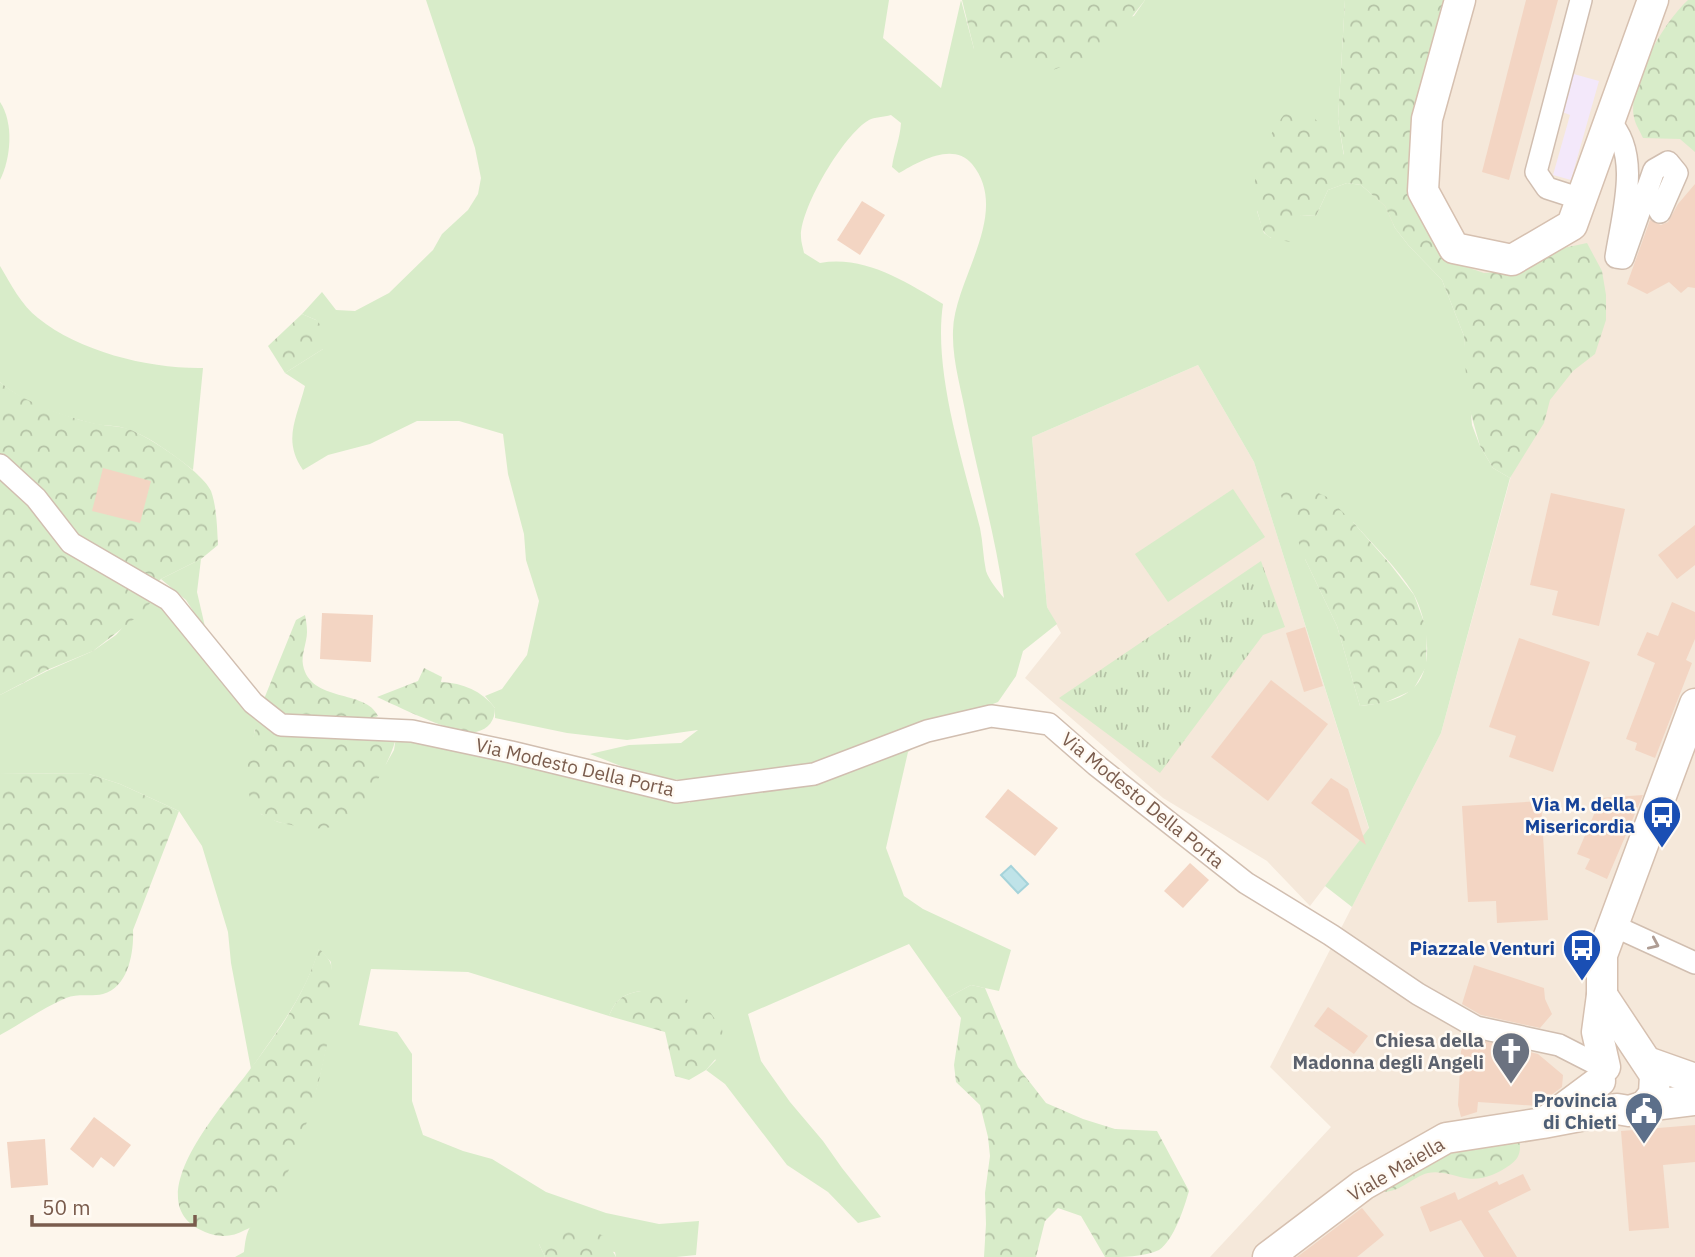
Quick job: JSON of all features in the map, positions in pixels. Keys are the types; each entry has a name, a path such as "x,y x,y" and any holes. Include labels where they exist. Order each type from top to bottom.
{"main road":[{"path":"1460,0 1427,120 1423,191 1454,248 1512,260 1572,225 1653,0"},
{"path":"1602,995 1653,1069 1656,1083 1654,1094 1631,1107 1606,1100 1597,1032 1602,995 1602,955 1695,704"},
{"path":"1543,1124 1620,1056 1635,1056 1695,1079"},
{"name":"Viale Maiella","path":"1268,1257 1363,1185 1446,1138 1543,1124 1631,1107 1695,1100"}],"street":[{"path":"1581,0 1536,172 1547,188 1581,199"},
{"path":"1609,121 1619,131 1629,167 1616,257 1623,258 1654,170 1668,162 1678,173 1660,212"},
{"name":"Via Modesto Della Porta","path":"0,465 36,498 71,543 169,600 253,703 281,725 412,731 676,792 814,774 927,731 992,716 1049,724 1096,765 1246,883 1340,940 1418,994 1476,1027 1559,1045 1603,1072"},
{"path":"1612,925 1695,963"}],"shaded area":[{"path":"1424,0 1695,0 1695,1257 1210,1257 1331,1127 1270,1067 1441,733 1553,322 1369,209"},
{"path":"1570,73 1599,81 1571,180 1553,175 1570,115 1560,111"},
{"path":"1198,365 1254,462 1369,829 1310,906 1267,861 1163,798 1025,678 1061,633 1047,607 1032,437"}],"green space":[{"path":"426,0 889,0 883,38 941,88 961,0 974,49 1134,16 1145,0 1345,0 1338,119 1344,157 1257,211 1264,233 1271,238 1301,215 1316,216 1328,190 1347,183 1361,185 1385,206 1395,228 1442,280 1464,336 1472,425 1493,468 1510,478 1441,733 1352,907 1325,886 1369,828 1254,462 1198,365 1032,437 1047,607 1057,624 1023,651 1016,676 998,702 972,712 907,727 842,757 781,775 713,783 649,777 590,754 629,745 681,743 698,730 627,740 567,733 495,718 495,708 485,696 502,689 527,655 539,601 526,560 524,534 508,474 503,434 459,421 417,421 370,444 328,455 303,470 293,449 292,439 305,386 285,373 323,349 316,320 302,314 322,292 336,310 355,311 389,293 433,250 442,234 468,210 478,194 481,178 475,148","holes":["891,115 901,123 892,167 899,173 936,156 955,154 972,164 983,183 986,203 984,225 956,311 953,343 1004,598 986,571 980,528 951,416 942,358 943,304 884,272 853,263 820,263 804,253 802,245 803,224 808,208 836,156 869,120","1353,522 1407,583 1418,603 1427,643 1424,670 1411,690 1393,700 1360,706 1337,626 1305,559"]},
{"path":"962,0 1145,0 1113,41 1083,59 1050,71 1003,61 974,49"},
{"path":"1345,0 1444,0 1408,172 1423,216 1455,263 1484,273 1512,271 1554,250 1587,243 1602,271 1606,320 1595,354 1573,371 1550,400 1544,423 1510,478 1493,468 1480,446 1467,400 1464,336 1442,280 1395,228 1385,206 1361,185 1347,183 1328,190 1316,216 1301,215 1294,242 1271,238 1262,228 1255,203 1256,175 1264,148 1286,112 1313,116 1344,155 1338,119"},
{"path":"1688,0 1695,0 1695,152 1680,139 1643,138 1634,117 1634,103 1642,71 1659,38"},
{"path":"0,102 9,130 9,151 0,180"},
{"path":"0,266 32,313 74,340 139,362 203,368 193,470 144,436 119,427 95,424 57,413 20,397 0,382"},
{"path":"302,314 316,320 329,334 323,349 285,373 268,346"},
{"path":"0,382 20,396 60,414 134,431 173,455 197,474 211,491 216,511 218,545 201,559 161,579 154,586 151,602 138,616 93,651 47,670 0,695"},
{"path":"1301,485 1327,497 1353,522 1414,595 1427,630 1426,667 1413,690 1384,703 1360,706 1337,626 1305,559 1280,493"},
{"path":"1233,489 1265,537 1168,602 1135,554"},
{"path":"201,559 197,592 206,631 186,600 161,579"},
{"path":"1261,561 1285,627 1263,635 1160,773 1059,698"},
{"path":"152,594 272,723 255,729 252,746 261,814 278,822 299,826 386,764 394,750 396,737 448,746 690,803 688,796 921,743 908,752 886,848 904,896 923,909 1011,950 999,991 971,985 947,998 909,944 748,1014 761,1061 881,1217 858,1223 828,1192 787,1165 725,1084 706,1070 716,1060 641,991 621,998 609,1016 468,972 371,969 359,1025 397,1032 412,1054 412,1101 423,1135 492,1159 546,1192 606,1213 659,1224 699,1221 696,1255 616,1257 615,1252 539,1244 545,1257 235,1257 244,1252 249,1229 274,1198 310,1109 325,1051 332,992 331,962 319,949 299,997 251,1069 231,963 228,932 202,846 179,811 120,784 89,774 0,773 0,695 93,651 116,635"},
{"path":"305,615 307,632 303,665 308,677 327,691 362,702 378,716 363,723 299,718 278,711 264,699 296,620"},
{"path":"424,668 442,677 441,682 464,686 484,697 495,708 490,723 484,729 467,732 427,719 377,697 418,681"},
{"path":"260,717 396,737 376,783 351,816 328,828 301,827 269,819 253,804 247,780 248,766"},
{"path":"0,773 89,774 120,784 179,811 133,930 131,958 119,984 103,994 66,998 0,1035"},
{"path":"319,948 331,965 331,1022 314,1099 288,1173 273,1202 254,1225 231,1235 221,1236 205,1232 185,1218 178,1198 181,1176 207,1127 288,1016 308,978"},
{"path":"971,985 985,988 1018,1067 1046,1103 1115,1129 1157,1131 1189,1191 1174,1231 1159,1250 1125,1257 1105,1257 1081,1216 1058,1208 1045,1221 1036,1257 984,1257 985,1193 990,1156 988,1137 980,1105 956,1082 954,1065 961,1018 947,998"},
{"path":"641,991 663,991 691,1001 710,1012 722,1029 725,1048 706,1070 689,1080 675,1076 665,1032 609,1016 621,998"},
{"path":"1517,1132 1520,1146 1517,1158 1492,1175 1474,1179 1428,1173 1395,1190 1383,1192 1381,1185 1413,1162"},
{"path":"574,1223 604,1236 616,1257 545,1257 539,1244 548,1227"}],"water":[{"path":"1011,866 1028,884 1018,893 1001,875"}],"building":[{"path":"1526,0 1558,0 1509,180 1482,172"},
{"path":"1695,184 1695,288 1688,287 1681,293 1669,282 1647,294 1627,284 1650,220 1661,225 1668,222 1678,204"},
{"path":"862,201 885,215 860,255 837,240"},
{"path":"103,468 151,481 140,523 92,511"},
{"path":"1551,493 1625,509 1599,626 1552,615 1558,591 1530,585"},
{"path":"1695,525 1695,565 1677,579 1658,555"},
{"path":"1672,602 1695,612 1695,639 1686,660 1692,663 1655,758 1635,750 1637,743 1626,739 1655,663 1637,655 1647,632 1658,636"},
{"path":"322,613 373,615 371,662 320,659"},
{"path":"1305,627 1323,686 1304,692 1286,633"},
{"path":"1519,638 1590,662 1553,772 1509,757 1516,736 1489,727"},
{"path":"1271,680 1328,724 1268,801 1211,757"},
{"path":"1331,778 1348,789 1366,845 1311,803"},
{"path":"1008,789 1058,828 1035,856 985,817"},
{"path":"1643,795 1607,879 1585,869 1590,859 1577,854 1601,798"},
{"path":"1541,801 1548,920 1497,923 1496,901 1468,902 1462,806"},
{"path":"1190,863 1209,880 1183,908 1164,891"},
{"path":"1474,965 1544,988 1545,999 1552,1014 1540,1028 1481,1015 1462,1004"},
{"path":"1328,1007 1368,1036 1354,1054 1314,1026"},
{"name":"Chiesa della Madonna degli Angeli","path":"1468,1037 1538,1054 1563,1075 1562,1087 1537,1106 1478,1102 1477,1112 1461,1117 1458,1105 1461,1051"},
{"path":"94,1117 131,1145 114,1167 101,1157 93,1168 70,1149"},
{"path":"1695,1125 1695,1162 1663,1165 1669,1228 1629,1231 1621,1131"},
{"path":"45,1139 48,1185 11,1188 7,1142"},
{"path":"1523,1174 1531,1190 1488,1211 1517,1257 1484,1257 1461,1220 1430,1232 1420,1207 1455,1192 1458,1200 1497,1181 1499,1185"},
{"path":"1362,1208 1384,1235 1357,1257 1297,1257"}],"place":[{"name":"Via M. della Misericordia","path":"1662,849"},
{"name":"Piazzale Venturi","path":"1582,982"},
{"name":"Chiesa della Madonna degli Angeli","path":"1511,1085"},
{"name":"Provincia di Chieti","path":"1644,1145"}]}
